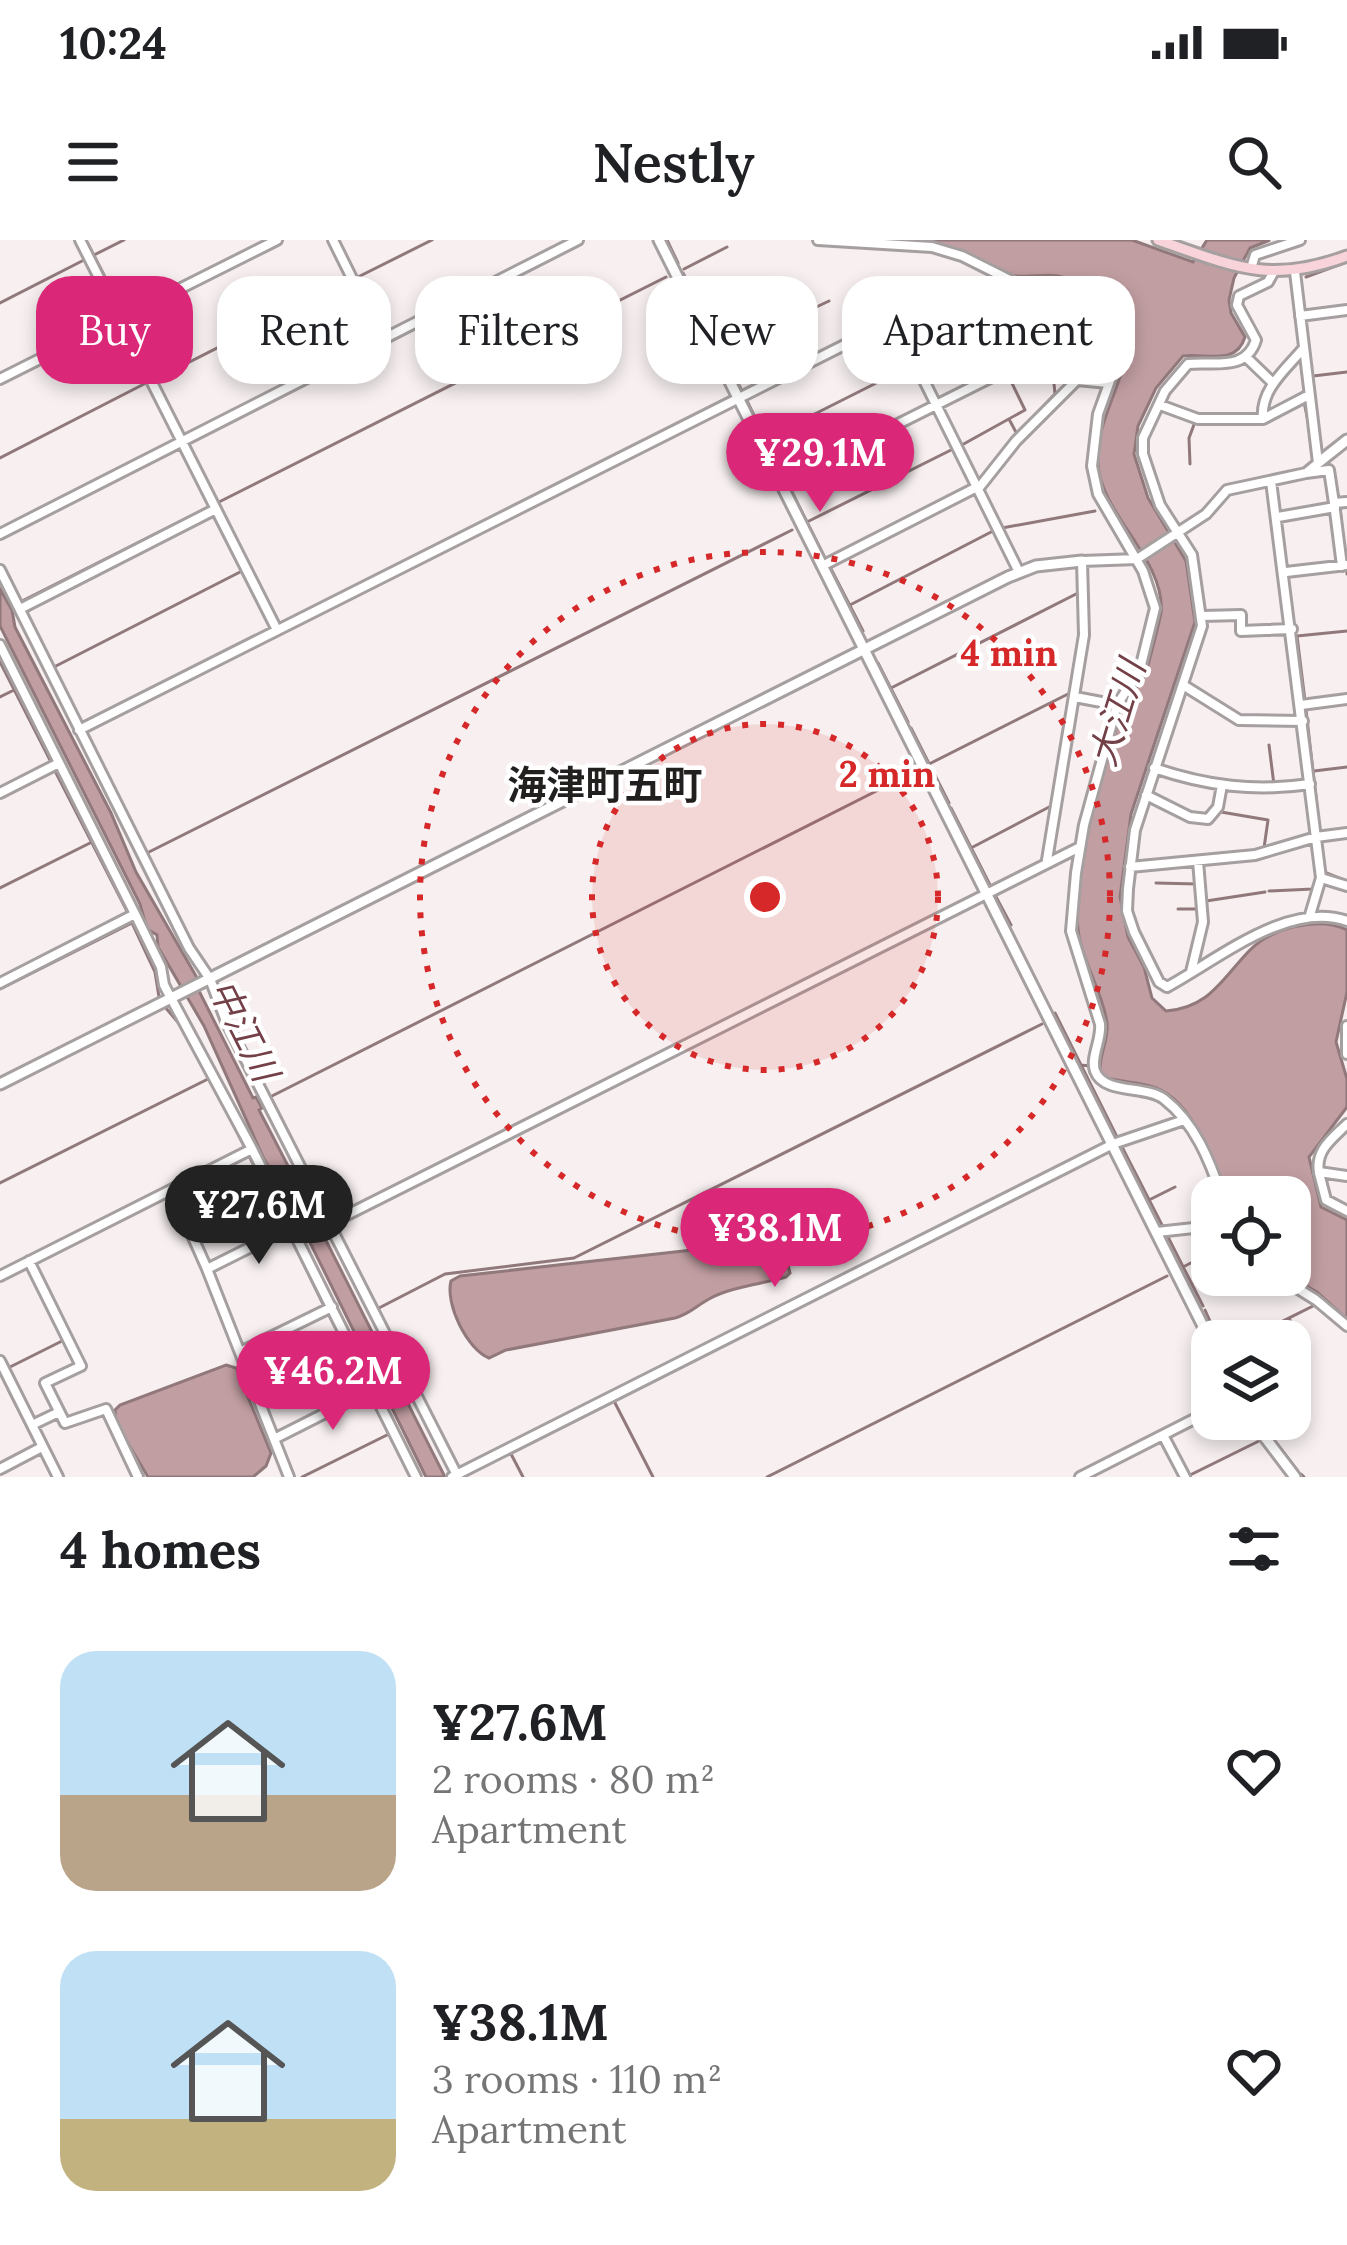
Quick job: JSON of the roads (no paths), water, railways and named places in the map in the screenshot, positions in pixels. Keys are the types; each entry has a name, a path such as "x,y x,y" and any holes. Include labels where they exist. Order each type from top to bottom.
{"main road":[{"path":"1158,240 1273,273 1294,272 1347,256"}],"street":[{"path":"80,240 98,276"},
{"path":"193,282 277,240"},
{"path":"333,240 351,276"},
{"path":"391,337 578,240"},
{"path":"659,240 1200,1320"},
{"path":"818,240 932,247 1002,276"},
{"path":"1193,252 1199,240"},
{"path":"1248,266 1256,255 1300,240"},
{"path":"1294,272 1318,463"},
{"path":"1273,273 1268,282 1239,296 1237,305 1256,340 1246,357 1226,365 1188,364 1165,391 1143,438 1151,485 1192,555 1202,616 1200,637 1146,795 1130,867 1127,911 1159,982 1167,987 1249,939 1310,915 1347,921"},
{"path":"1300,316 1347,310"},
{"path":"79,730 842,346"},
{"path":"1263,418 1262,408 1274,383 1304,348"},
{"path":"1246,357 1274,383"},
{"path":"0,380 36,362"},
{"path":"153,384 277,630"},
{"path":"0,534 297,384"},
{"path":"926,384 1019,572"},
{"path":"779,484 978,384"},
{"path":"820,567 978,488 1016,441 1073,384"},
{"path":"1108,384 1091,466 1098,494 1138,558 1155,608 1140,669 1117,704 1079,847 1071,931 1100,1024 1095,1070 1111,1085 1162,1097 1195,1132 1213,1176"},
{"path":"1160,405 1198,419 1263,418 1309,395"},
{"path":"1306,473 1347,440"},
{"path":"0,1084 1019,572 1036,566 1138,558 1206,514 1226,490 1329,470 1344,566 1286,572"},
{"path":"1271,481 1321,878 1310,915"},
{"path":"1278,517 1347,502"},
{"path":"20,609 216,509"},
{"path":"1046,861 1084,635 1082,561"},
{"path":"0,570 456,1476 1113,1144 1184,1120"},
{"path":"1202,616 1241,615 1241,631 1292,629"},
{"path":"0,644 135,914 171,998 416,1477"},
{"path":"1183,686 1240,720 1303,721"},
{"path":"1075,697 1117,704"},
{"path":"1301,705 1347,699"},
{"path":"0,793 59,763"},
{"path":"1154,768 1222,785 1267,790 1310,784"},
{"path":"1146,795 1190,817 1208,819 1218,807 1222,785"},
{"path":"1130,867 1256,855 1347,833"},
{"path":"329,1224 1079,847"},
{"path":"1190,974 1203,932 1198,861"},
{"path":"1321,878 1347,886"},
{"path":"0,982 135,914"},
{"path":"1347,1027 1347,1054"},
{"path":"1347,1124 1319,1154 1326,1200 1347,1211"},
{"path":"0,1276 252,1149"},
{"path":"1319,1172 1347,1176"},
{"path":"172,1190 289,1477"},
{"path":"207,1268 291,1227"},
{"path":"1157,1232 1191,1228"},
{"path":"29,1262 81,1366 45,1384 59,1412 65,1423 106,1409 138,1477"},
{"path":"1310,1296 1347,1326"},
{"path":"240,1352 332,1307"},
{"path":"0,1361 58,1477"},
{"path":"274,1438 373,1389"},
{"path":"32,1425 59,1412"},
{"path":"1080,1477 1191,1421"},
{"path":"1163,1435 1185,1477"},
{"path":"1267,1440 1294,1477"},
{"path":"0,1469 43,1448"}],"waterway":[{"path":"86,240 104,276"},
{"path":"94,255 124,240"},
{"path":"338,240 356,276"},
{"path":"360,276 432,240"},
{"path":"667,240 678,263"},
{"path":"684,269 727,247"},
{"path":"0,303 84,260"},
{"path":"1306,277 1347,262"},
{"path":"217,503 646,287"},
{"path":"818,306 829,301"},
{"path":"193,360 217,348"},
{"path":"1301,357 1305,392"},
{"path":"1313,376 1347,372"},
{"path":"0,458 144,384"},
{"path":"738,384 741,389"},
{"path":"765,439 874,384"},
{"path":"960,446 1025,410 1012,384"},
{"path":"1010,421 1017,434 1055,394 1054,384"},
{"path":"747,401 784,476"},
{"path":"1304,402 1308,421"},
{"path":"1190,464 1189,438 1195,422 1204,423"},
{"path":"1309,426 1309,431"},
{"path":"1310,435 1310,440"},
{"path":"1311,447 1313,459"},
{"path":"807,522 953,449"},
{"path":"788,484 826,560"},
{"path":"984,493 1019,562"},
{"path":"1345,506 1340,509 1346,562"},
{"path":"20,602 209,507"},
{"path":"1002,528 1095,511"},
{"path":"54,667 242,571 213,515"},
{"path":"145,854 792,530"},
{"path":"850,605 993,531"},
{"path":"830,567 863,631"},
{"path":"891,688 1078,593"},
{"path":"1305,701 1297,636 1347,631"},
{"path":"0,662 51,762"},
{"path":"878,663 908,722"},
{"path":"0,697 14,690"},
{"path":"929,764 1070,693"},
{"path":"1306,710 1320,833"},
{"path":"911,728 949,803"},
{"path":"1269,745 1274,785"},
{"path":"1314,771 1347,767"},
{"path":"54,769 128,913"},
{"name":"中江川","path":"268,1098 912,773"},
{"path":"1222,805 1221,812 1268,820 1264,848 1312,834"},
{"path":"971,848 1051,806"},
{"path":"951,808 991,887"},
{"path":"0,888 90,843"},
{"path":"1321,843 1324,872 1347,881"},
{"path":"1203,881 1206,901 1265,892"},
{"path":"1269,891 1313,889 1316,882"},
{"path":"1156,883 1197,884"},
{"path":"995,895 1011,925"},
{"path":"1178,909 1198,909"},
{"path":"0,989 136,921"},
{"path":"133,925 155,972 159,997"},
{"path":"165,1007 187,1033"},
{"path":"1055,1013 1081,1065 1090,1066"},
{"path":"445,1274 574,1258 1042,1024"},
{"path":"1081,1065 1117,1137"},
{"path":"0,1183 210,1078"},
{"path":"213,1084 246,1150"},
{"path":"1121,1137 1140,1131"},
{"path":"1121,1145 1163,1227"},
{"path":"249,1156 285,1227"},
{"path":"1149,1200 1175,1187"},
{"path":"288,1232 325,1308"},
{"path":"1167,1235 1203,1306"},
{"path":"1183,1267 1191,1263"},
{"path":"377,1309 445,1274"},
{"path":"767,1477 1167,1276"},
{"path":"1285,1320 1313,1306"},
{"path":"1205,1310 1210,1320"},
{"path":"328,1313 367,1390"},
{"path":"8,1368 64,1340"},
{"path":"262,1397 348,1355"},
{"path":"1,1372 5,1382"},
{"path":"9,1391 37,1446"},
{"path":"370,1396 411,1477"},
{"path":"614,1401 653,1477"},
{"path":"302,1477 389,1434"},
{"path":"1169,1438 1179,1458"},
{"path":"1274,1440 1297,1470"},
{"path":"1188,1476 1259,1441"},
{"path":"510,1452 523,1477"},
{"path":"41,1454 53,1477"},
{"path":"1301,1474 1304,1477"}],"district":[{"name":"海津町五町","path":"605,785"}],"water label":[{"name":"大江川","path":"1117,713"}]}
